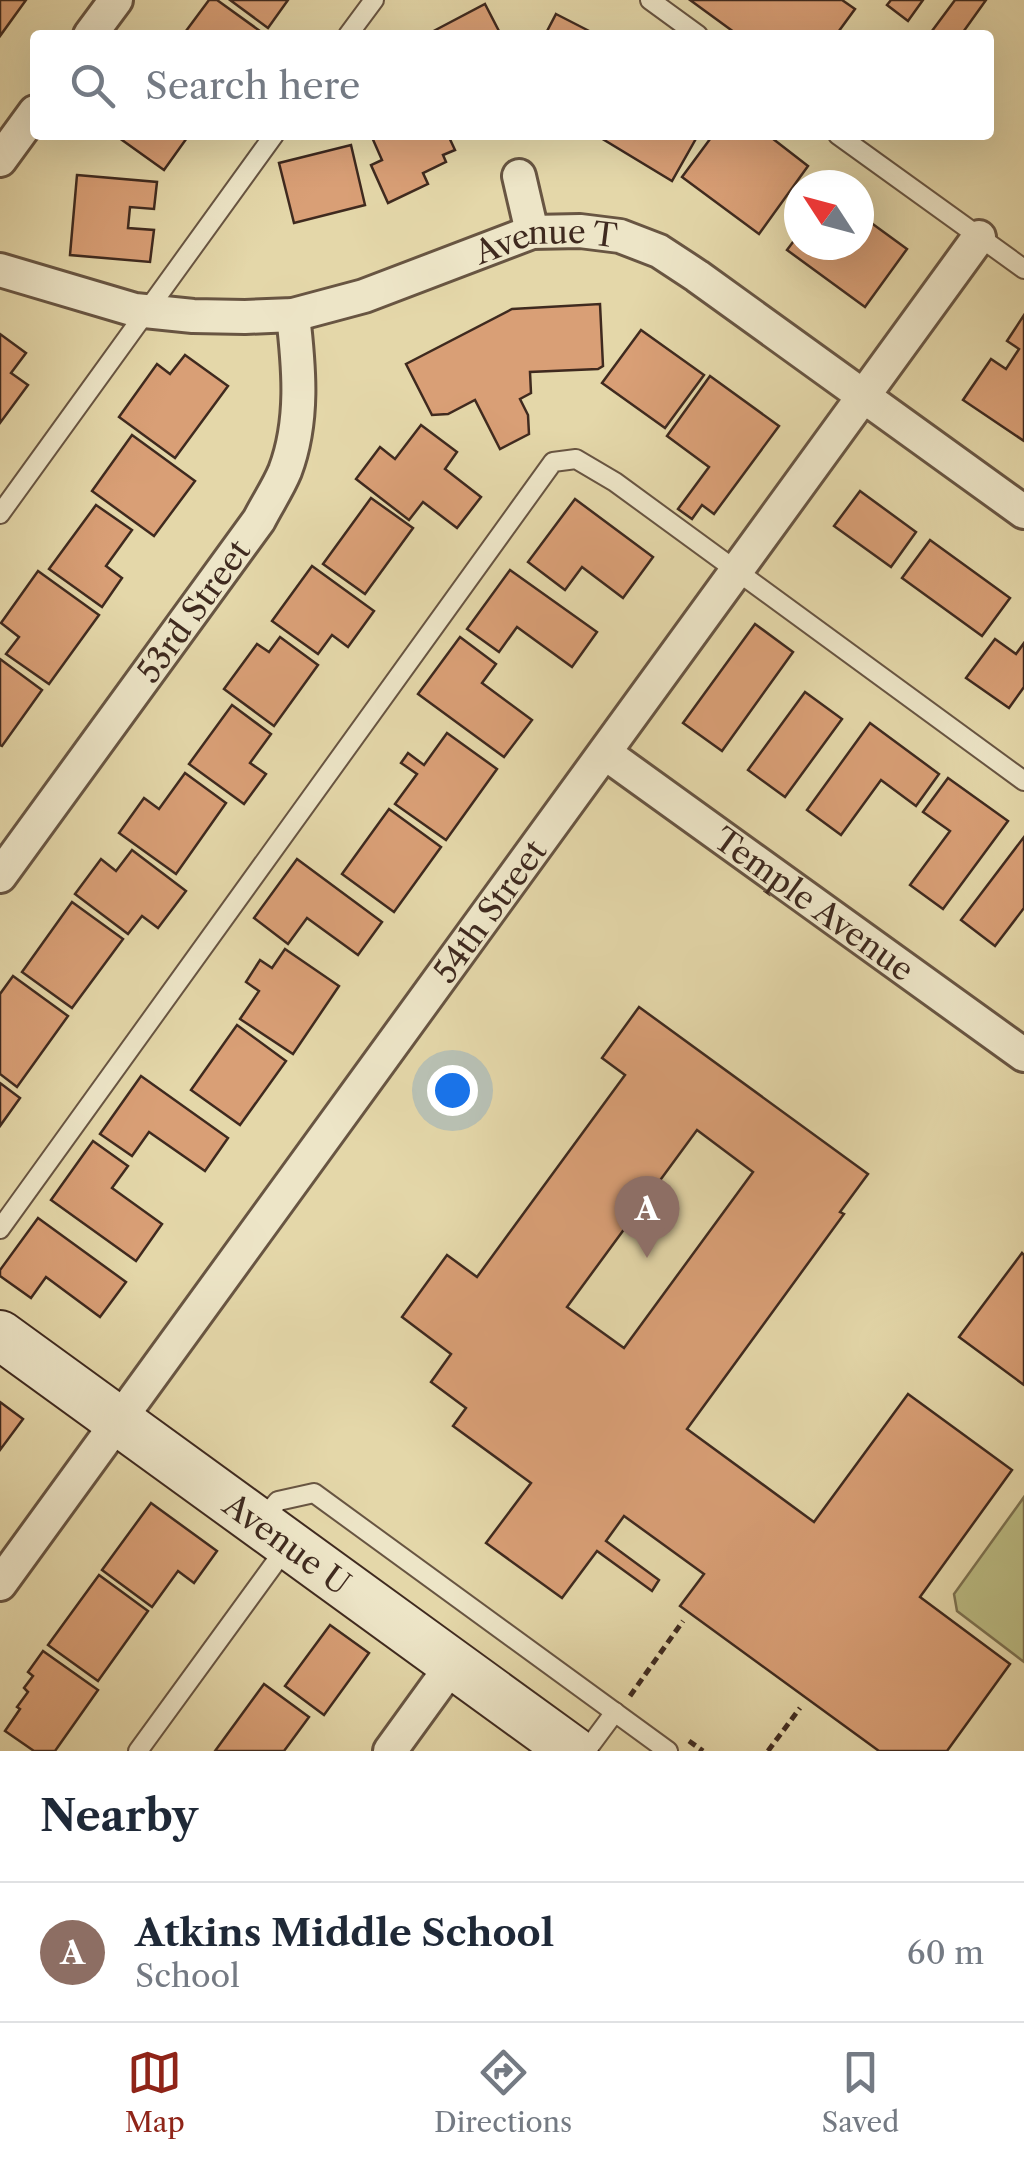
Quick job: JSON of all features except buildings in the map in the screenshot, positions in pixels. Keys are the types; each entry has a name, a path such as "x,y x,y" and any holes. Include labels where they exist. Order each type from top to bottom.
{"street":[{"path":"94,30 116,0"},
{"path":"0,160 30,119"},
{"path":"519,176 532,232"},
{"name":"Avenue T","path":"0,270 146,312 193,316 292,315 364,296 532,232 580,231 620,236 659,251 1024,512"},
{"name":"54th Street","path":"0,1584 980,237"},
{"name":"53rd Street","path":"0,876 259,520 285,471 298,418 299,365 292,315"},
{"name":"Temple Avenue","path":"605,752 1024,1055"},
{"name":"Avenue U","path":"0,1336 573,1751"},
{"path":"390,1751 453,1664"}],"lane":[{"path":"352,30 374,0"},
{"path":"650,0 691,30"},
{"path":"0,514 270,140"},
{"path":"845,140 1024,269"},
{"path":"0,1229 553,462 576,459 615,482 1024,781"},
{"path":"138,1751 274,1534 278,1501 314,1493 668,1751"},
{"path":"586,1751 615,1712"}],"path":[{"path":"629,1697 684,1622"},
{"path":"768,1751 800,1708"}],"green space":[{"path":"1024,1497 1024,1662 957,1611 954,1594"}],"place":[{"name":"Atkins Middle School","path":"647,1258"}]}
